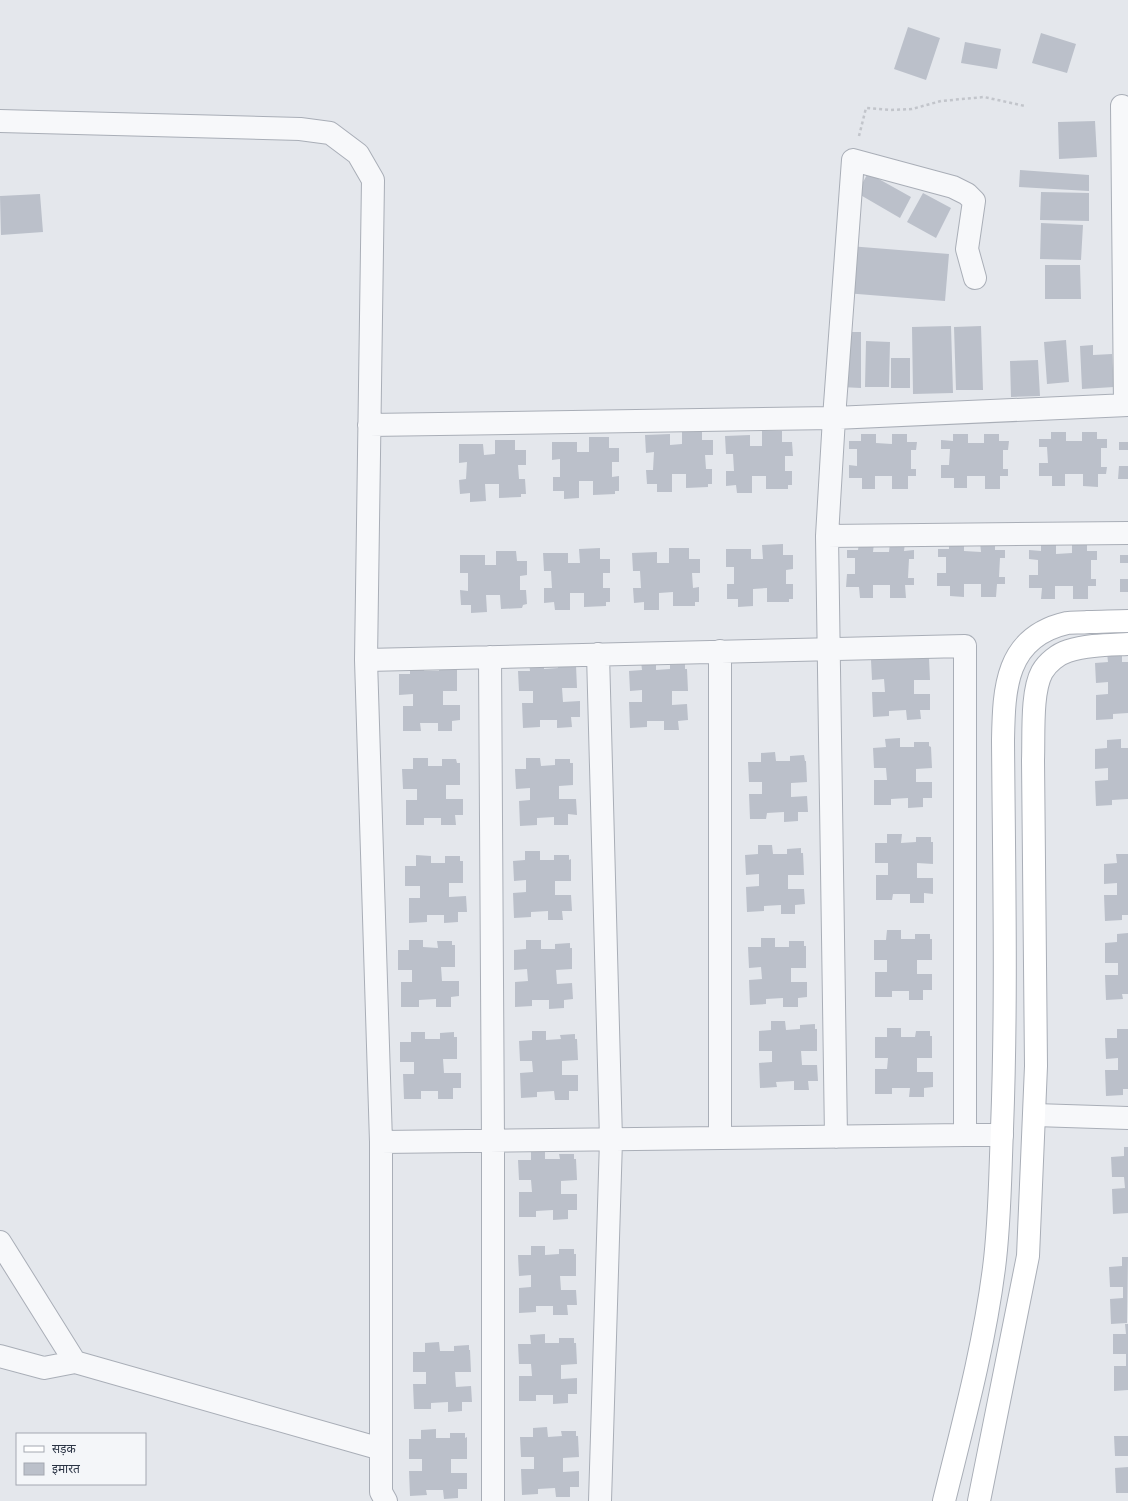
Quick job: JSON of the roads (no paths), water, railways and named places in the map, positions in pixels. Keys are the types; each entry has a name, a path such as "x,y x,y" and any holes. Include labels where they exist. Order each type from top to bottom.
{"main road":[{"path":"944,1501 974,1381 985,1326 999,1221 1004,1073 1004,695 1015,658 1026,644 1039,635 1053,627 1068,623 1128,621"},
{"path":"979,1501 1028,1256 1036,1066 1033,760 1036,690 1042,672 1053,660 1066,652 1084,647 1128,644"}],"street":[{"path":"370,425 834,418 1127,405 1122,106"},
{"path":"0,121 300,128 330,133 358,154 373,180 366,660 381,1142 381,1492 386,1501"},
{"path":"836,1137 828,536 834,418 853,160 953,187 967,194 974,201 967,249 975,278"},
{"path":"828,536 1128,533"},
{"path":"366,660 965,646 965,1135"},
{"path":"720,652 720,1138"},
{"path":"598,654 611,1140 600,1501"},
{"path":"490,657 493,1141 493,1501"},
{"path":"1035,1115 1128,1118"},
{"path":"381,1142 1002,1135"},
{"path":"0,1242 75,1362"},
{"path":"0,1356 44,1368 75,1362 381,1449"}]}
